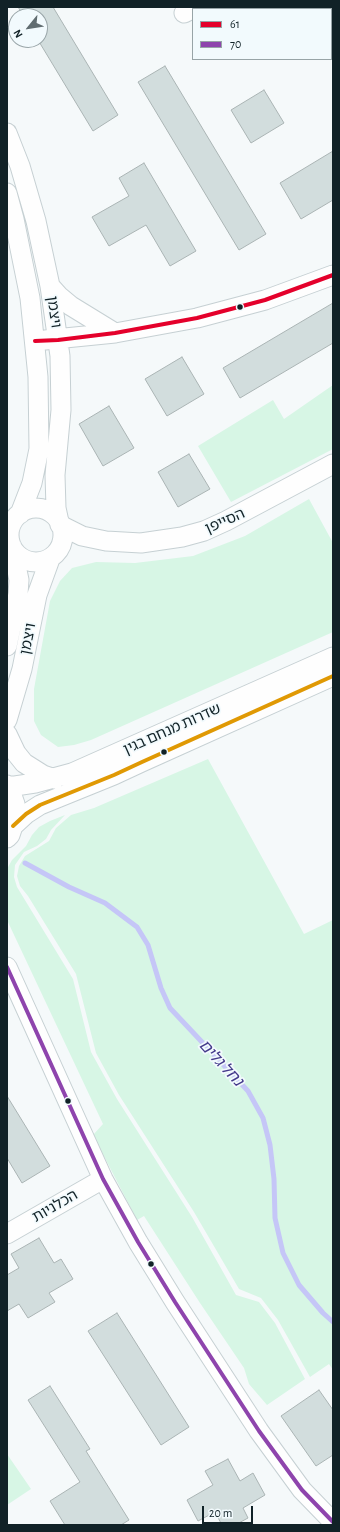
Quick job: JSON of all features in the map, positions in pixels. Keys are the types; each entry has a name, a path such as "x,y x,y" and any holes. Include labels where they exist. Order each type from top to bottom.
{"street":[{"name":"ויצמן","path":"7,132 20,166 36,221 50,286 58,340 61,375 61,410 55,475 55,492 60,523"},
{"name":"ויצמן","path":"7,193 14,219 30,298 38,376 39,449 32,483 20,514"},
{"path":"35,341 58,340 115,333 197,318 265,300 333,275"},
{"path":"50,286 71,306 115,333"},
{"name":"הסייפן","path":"52,557 74,548 106,542 158,542 204,531 249,510 333,464"},
{"path":"37,508 46,510 54,515 60,523 63,538 61,546 52,557 41,562 33,562 25,560 12,548 10,529 13,521 20,514 37,508"},
{"name":"הסייפן","path":"60,523 82,536 106,542"},
{"name":"ויצמן","path":"7,646 18,594 19,580 12,548"},
{"name":"ויצמן","path":"7,720 22,669 37,596 52,557"},
{"name":"שדרות מנחם בגין","path":"7,785 15,786 55,779 86,768 333,658"},
{"name":"שדרות מנחם בגין","path":"10,832 26,814 40,805 114,776 333,676"},
{"path":"7,734 16,753 24,763 43,775 55,779"},
{"path":"7,785 15,804 15,820 10,832"},
{"path":"7,967 103,1179 159,1278 259,1431 302,1490 333,1522"},
{"name":"הכלניות","path":"7,1234 103,1179"}],"green space":[{"path":"333,385 333,449 231,502 198,446 273,400 284,419"},
{"path":"309,499 333,543 333,632 91,740 74,745 58,747 41,735 34,721 34,689 50,601 60,581 72,568 96,562 135,563 193,556 245,536"},
{"path":"208,759 304,934 333,920 333,1370 329,1364 310,1377 278,1320 261,1298 239,1289 194,1212 119,1095 96,1053 76,974 28,896 20,886 17,876 19,866 25,856 49,841 56,828 71,815 94,808"},
{"path":"65,815 51,830 46,839 37,846 24,852 15,865 14,877 17,887 73,979 91,1052 117,1099 192,1217 236,1295 259,1302 275,1323 305,1379 267,1405 249,1384 244,1368 144,1216 137,1220 93,1135 103,1124 7,920 7,869 12,860 26,846 32,835 39,827"},
{"path":"7,1454 31,1489 7,1505"}],"building":[{"path":"18,7 53,7 118,115 93,131 43,48 48,48 48,8"},
{"path":"165,66 266,234 239,250 138,82"},
{"path":"264,90 284,123 251,143 231,110"},
{"path":"333,151 333,200 301,219 280,183"},
{"path":"144,163 196,251 170,266 146,225 109,246 92,217 129,196 119,178"},
{"path":"333,303 333,343 240,398 223,368"},
{"path":"182,357 204,394 167,416 145,379"},
{"path":"109,406 134,448 103,466 79,424"},
{"path":"189,454 210,489 178,507 158,472"},
{"path":"7,1096 50,1166 22,1183 7,1158"},
{"path":"39,1238 54,1263 61,1259 73,1279 49,1293 55,1302 28,1318 19,1304 7,1311 7,1275 19,1268 11,1254"},
{"path":"117,1313 189,1427 161,1445 88,1331"},
{"path":"50,1386 90,1449 86,1451 129,1520 121,1525 65,1525 50,1501 80,1482 28,1400"},
{"path":"319,1390 333,1410 333,1455 316,1466 281,1416"},
{"path":"228,1459 240,1481 253,1473 265,1495 243,1508 248,1518 235,1525 222,1525 215,1512 198,1521 187,1500 213,1485 205,1471"}],"waterway":[{"name":"נחל גלים","path":"25,863 69,887 105,903 137,927 148,945 161,988 170,1008 248,1091 263,1118 270,1145 274,1179 275,1218 283,1253 299,1285 323,1313 333,1322"}],"transit line":[{"name":"61","path":"35,341 58,340 115,333 197,318 265,300 333,275"},
{"path":"13,826 26,814 40,805 114,775 333,676"},
{"name":"70","path":"7,967 103,1179 138,1242 259,1431 302,1490 333,1522"}]}
